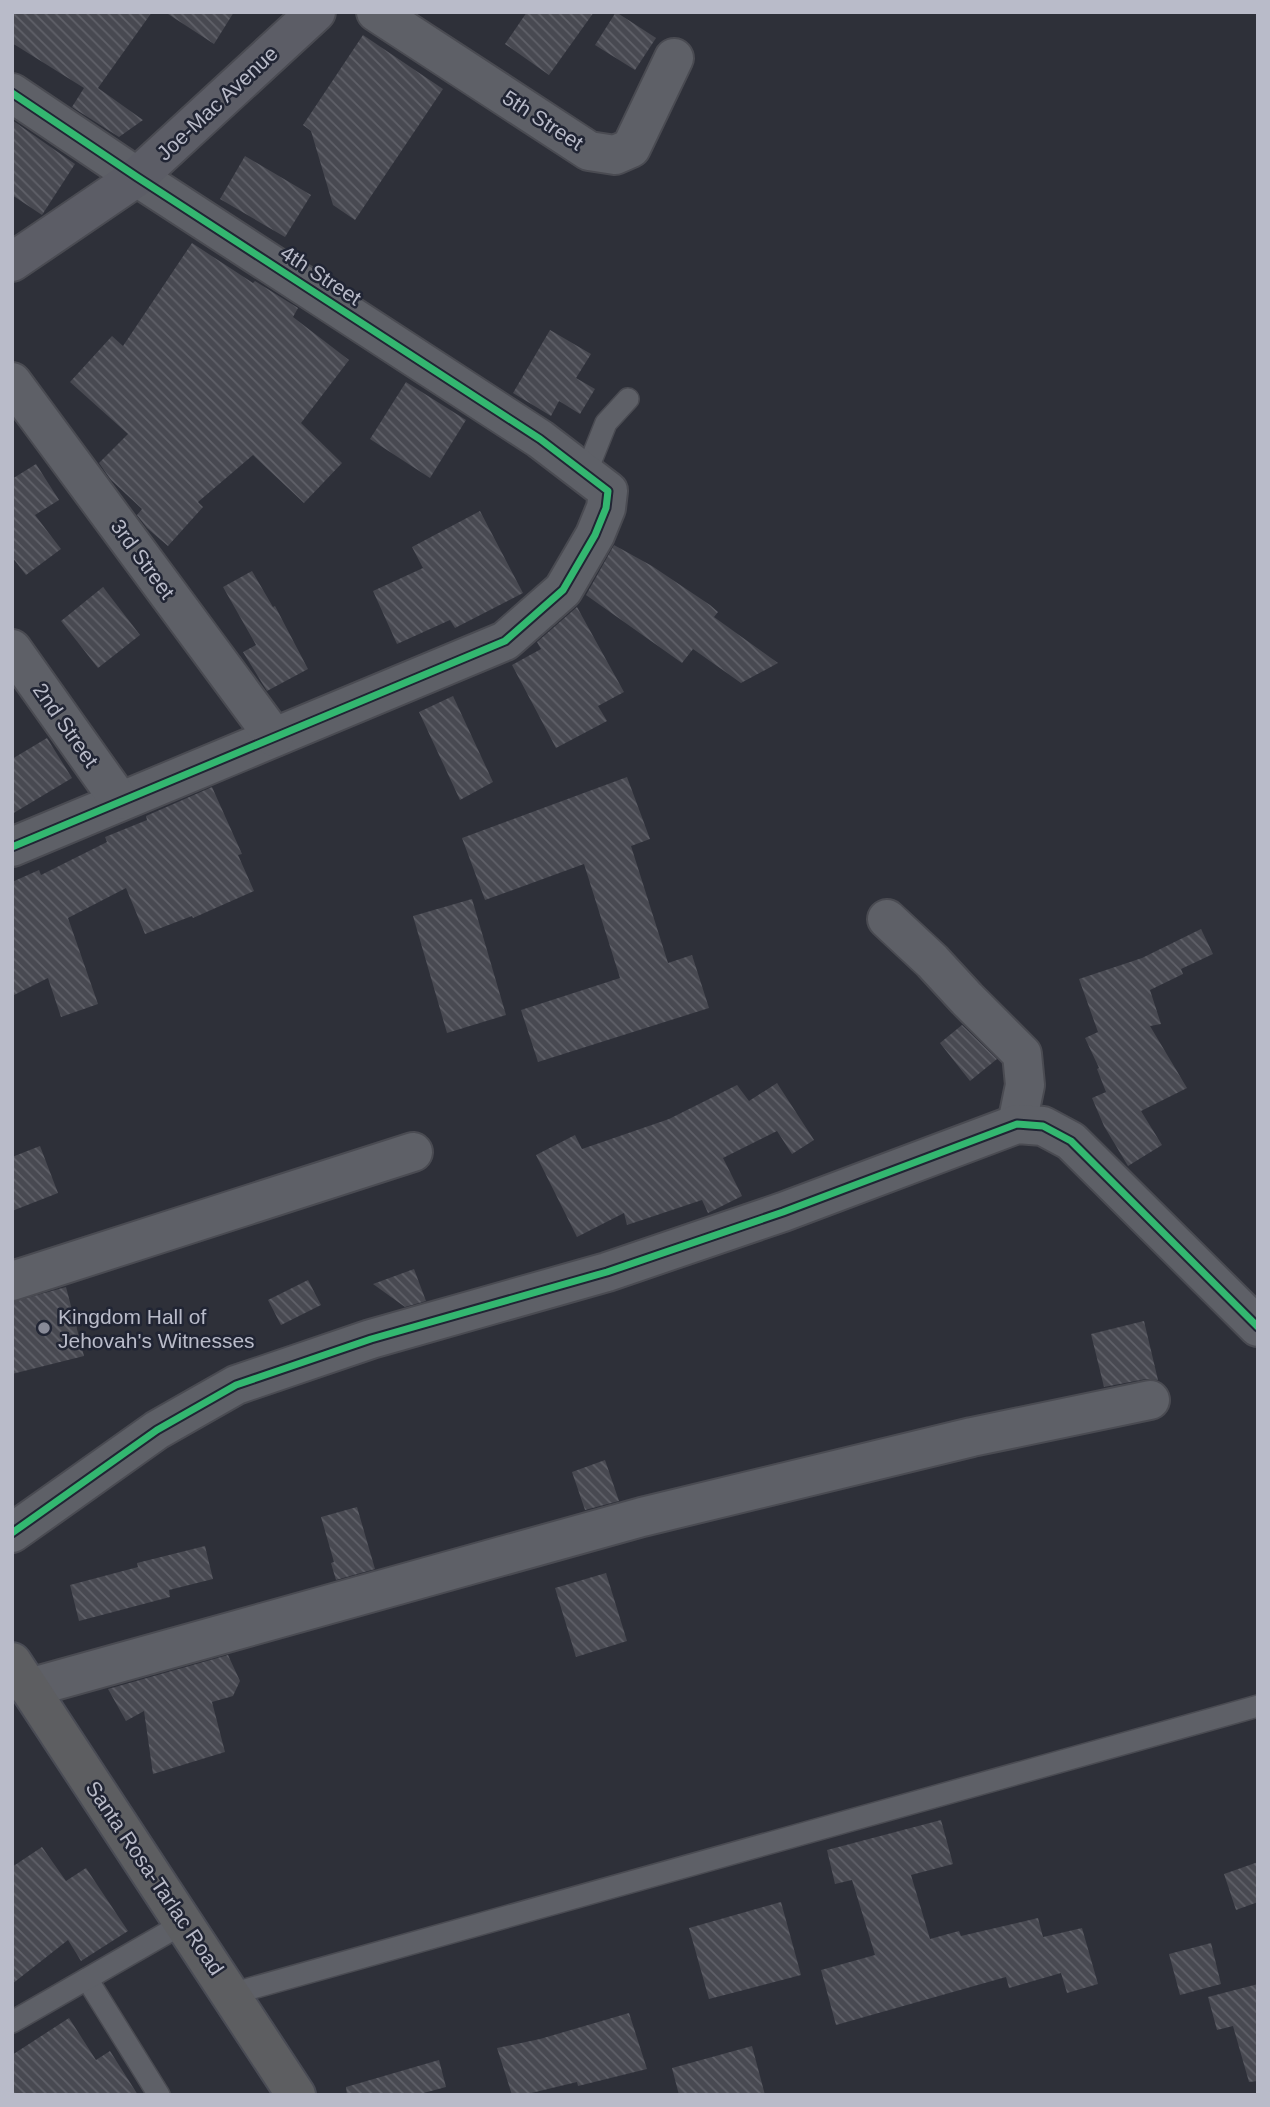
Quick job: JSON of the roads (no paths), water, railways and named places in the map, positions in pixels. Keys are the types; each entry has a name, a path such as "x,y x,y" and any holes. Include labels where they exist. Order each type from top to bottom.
{"highway":[{"name":"Santa Rosa-Tarlac Road","path":"21,1675 296,2095"}],"street":[{"name":"Joe-Mac Avenue","path":"12,261 137,177 316,12"},
{"name":"5th Street","path":"376,12 589,151 615,155 631,148 674,58"},
{"name":"4th Street","path":"12,93 540,439 597,482"},
{"name":"3rd Street","path":"12,382 274,737"},
{"path":"12,847 119,800 505,641 563,590 595,535 606,508 597,482"},
{"name":"2nd Street","path":"12,649 119,800"},
{"path":"887,919 932,961 1022,1054 1024,1085 1017,1124"},
{"path":"12,1533 157,1430 236,1385 371,1339 607,1272 783,1212 1017,1124 1043,1126 1071,1141 1258,1327"},
{"path":"12,1281 413,1152"},
{"path":"21,1675 642,1517 972,1437 1150,1400"}],"lane":[{"path":"597,482 606,423 628,399"},
{"path":"231,1994 1258,1706"},
{"path":"12,2022 184,1923"},
{"path":"87,1979 159,2095"}],"place":[{"name":"Kingdom Hall of Jehovah's Witnesses","path":"44,1328"}]}
